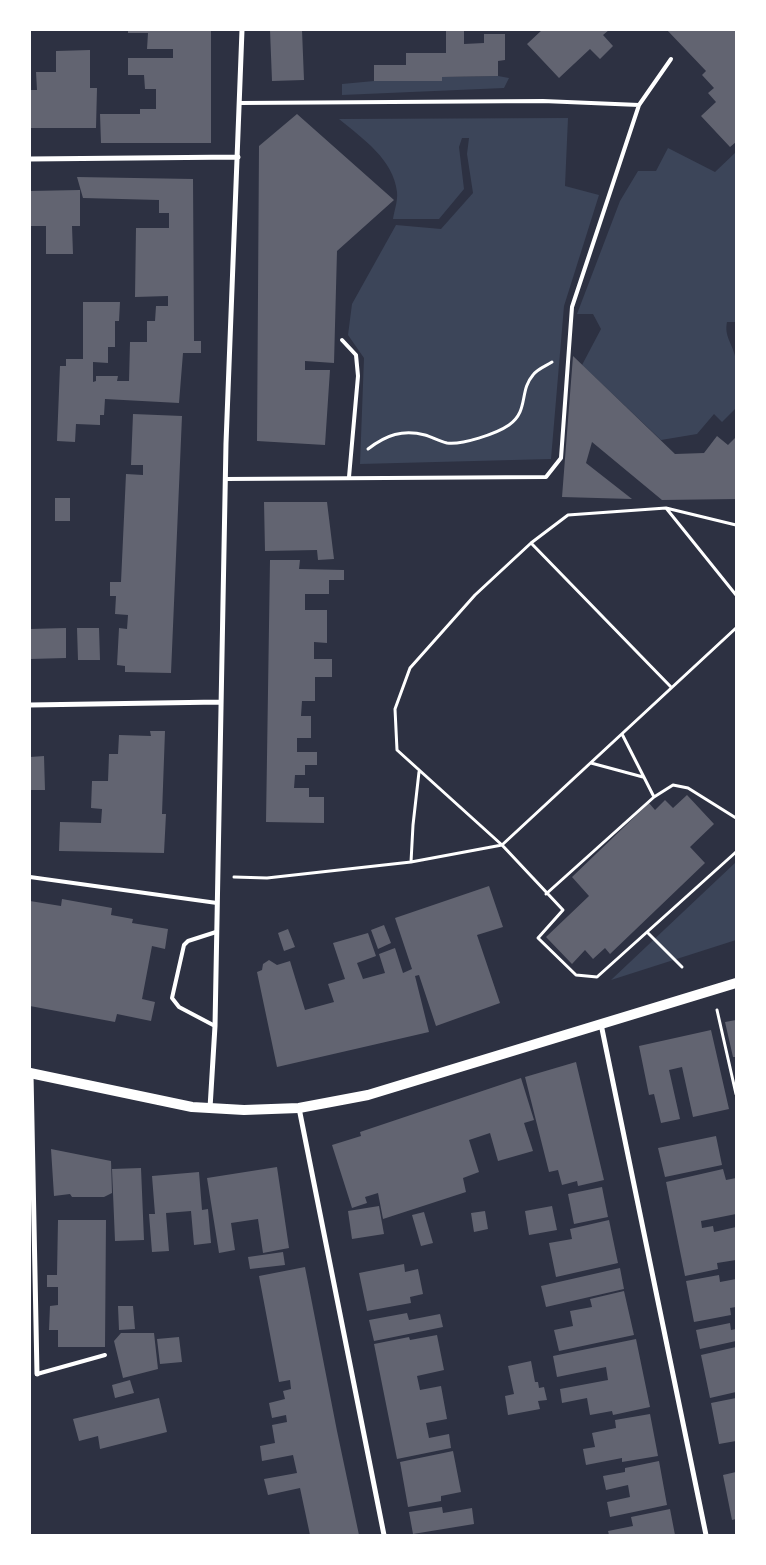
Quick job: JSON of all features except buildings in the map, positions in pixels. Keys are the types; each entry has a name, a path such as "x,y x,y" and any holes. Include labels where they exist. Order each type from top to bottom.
{"main road":[{"path":"30,1073 192,1107 244,1110 299,1108 368,1095 736,983"}],"street":[{"path":"210,1108 215,1026 220,702 226,479 242,30"},
{"path":"30,159 238,157"},
{"path":"30,705 220,702"},
{"path":"601,1024 706,1535"},
{"path":"30,1073 38,1374"},
{"path":"299,1108 384,1535"}],"lane":[{"path":"226,479 546,477 561,458 572,307 639,105 670,59"},
{"path":"240,104 543,101 639,105"},
{"path":"342,340 356,355 358,376 349,477"},
{"path":"30,878 217,903"},
{"path":"215,1026 179,1007 172,998 184,946 188,941 216,932"},
{"path":"38,1374 105,1355"}],"path":[{"path":"353,448 367,449 380,439 398,432 423,434 447,443 466,442 509,426 522,413 526,389 533,374 568,349"},
{"path":"666,508 736,595"},
{"path":"736,525 666,508 568,515 531,543 475,595 410,668 395,709 397,750 502,846 563,910 538,938 576,975 597,977 736,852"},
{"path":"531,543 671,687"},
{"path":"217,877 267,878 411,862 502,846 736,628"},
{"path":"622,734 654,798"},
{"path":"591,762 644,777"},
{"path":"411,862 412,825 419,771"},
{"path":"546,894 654,798 673,785 688,788 736,818"},
{"path":"647,932 682,967"},
{"path":"716,1008 736,1094"}],"shaded area":[{"path":"498,76 509,78 504,88 342,95 342,84 374,81 442,81 442,77"},
{"path":"568,118 565,186 599,195 564,306 551,459 360,464 364,358 348,335 352,304 396,225 441,229 473,193 467,154 469,138 462,138 459,147 464,189 439,219 393,219 397,192 390,169 367,142 339,119"},
{"path":"668,148 715,172 736,152 736,322 727,322 726,327 727,335 734,351 737,375 735,409 722,422 714,414 697,434 661,440 582,365 601,329 593,314 577,314 620,201 638,171 656,171"},
{"path":"736,862 736,940 611,980"}]}
